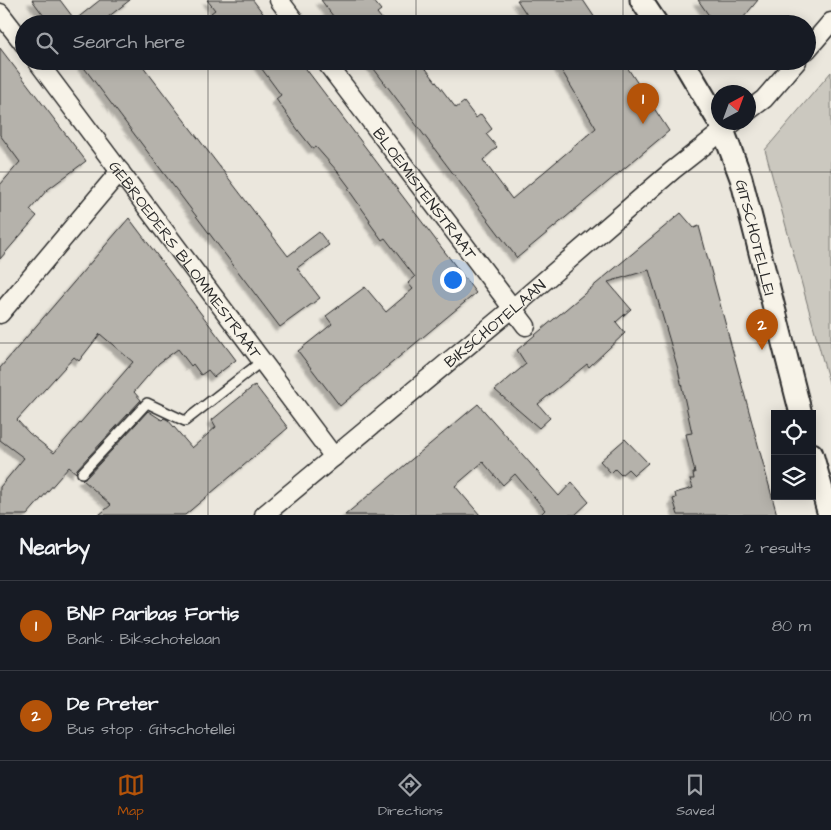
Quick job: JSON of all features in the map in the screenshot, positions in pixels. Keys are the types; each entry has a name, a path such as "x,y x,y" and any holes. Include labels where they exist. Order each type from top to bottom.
{"street":[{"path":"279,0 290,15"},
{"path":"641,0 651,15"},
{"path":"0,13 15,32"},
{"path":"816,40 831,22"},
{"name":"GEBROEDERS BLOMMESTRAAT","path":"44,70 334,457"},
{"name":"BLOEMISTENSTRAAT","path":"332,70 526,326"},
{"name":"GITSCHOTELLEI","path":"688,70 711,104"},
{"path":"756,105 764,99 789,70"},
{"name":"BIKSCHOTELAAN","path":"264,515 513,308 717,130"},
{"name":"GITSCHOTELLEI","path":"726,130 741,178 800,410"},
{"path":"0,314 120,172"},
{"path":"812,455 829,515"}],"lane":[{"path":"82,473 147,403 185,421 262,361"}],"shaded area":[{"path":"831,72 831,390 765,150"}],"building":[{"path":"32,0 60,0 71,15 43,15"},
{"path":"100,0 130,0 111,15 81,15"},
{"path":"207,0 253,0 264,15 212,15 211,13 215,10"},
{"path":"321,0 373,0 381,10 377,13 379,15 332,15"},
{"path":"517,0 583,0 593,15 527,15"},
{"path":"698,0 758,0 746,15 709,15"},
{"path":"0,48 86,161 47,190 30,210 37,216 0,259 0,185 20,162 0,135"},
{"path":"86,70 146,70 288,256 319,232 329,245 297,268 320,298 280,327"},
{"path":"263,70 307,70 476,293 340,406 298,351 332,324 326,316 365,287 386,312 413,289 408,283 415,277 385,238 382,240 338,172 316,147 313,149 298,130 276,99 281,95"},
{"path":"375,70 427,70 456,108 464,102 476,118 481,114 492,129 486,134 497,147 483,160 512,199 596,128 561,70 629,70 669,131 517,258"},
{"path":"681,213 694,228 699,226 771,493 771,500 773,500 777,515 678,515 673,499 676,498 675,493 693,488 690,479 694,479 693,473 695,473 686,434 692,433 678,369 649,270 608,282 631,309 616,322 625,333 589,367 587,364 538,404 550,418 539,428 495,390 526,364 517,350"},
{"path":"129,218 236,360 214,377 208,370 201,375 193,364 191,366 178,349 159,363 134,392 141,400 77,469 76,473 69,467 27,515 0,515 0,487 24,458 0,440 0,368","holes":["100,334 133,362 54,453 29,433 17,420 74,357 79,361"]},
{"path":"255,385 288,428 185,515 99,515 111,505 82,479 87,477 148,411 162,420 164,418 168,420 192,448 216,427 212,420"},
{"path":"478,404 559,496 572,482 589,502 575,515 540,515 545,510 515,474 503,485 483,462 455,486 480,515 345,515"},
{"path":"625,439 648,463 634,475 628,469 621,475 615,469 611,473 600,461"}],"place":[{"name":"BNP Paribas Fortis","path":"643,124"},
{"name":"De Preter","path":"762,350"}]}
